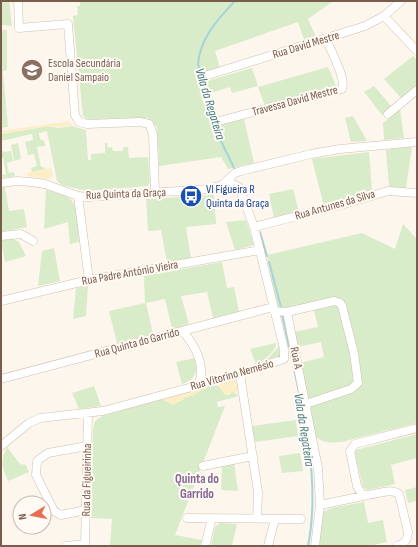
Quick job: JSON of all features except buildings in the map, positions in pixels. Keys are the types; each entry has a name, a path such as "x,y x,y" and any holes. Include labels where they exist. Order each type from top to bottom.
{"street":[{"path":"18,1 19,28 68,24 75,115 79,122 87,124 140,122 149,124 153,134 155,193"},
{"name":"Rua David Mestre","path":"205,76 365,26 384,16 401,1"},
{"path":"384,16 416,50"},
{"name":"Travessa David Mestre","path":"219,121 342,89 343,79 326,39"},
{"path":"388,114 417,90"},
{"name":"Rua Quinta da Graça","path":"1,183 17,181 45,184 78,196 199,190 222,185 235,173 241,170 311,154 354,147 417,142"},
{"name":"Rua Vitorino Nemésio","path":"1,446 34,420 47,417 88,414 240,374 284,359 284,349 254,227 239,187 227,181"},
{"name":"Rua Antunes da Silva","path":"254,227 344,204 388,190 417,193"},
{"path":"78,196 89,280"},
{"path":"1,236 21,234 33,241"},
{"name":"Rua Padre António Vieira","path":"1,300 89,280 260,250"},
{"name":"Rua Quinta do Garrido","path":"1,379 183,330 274,309 287,312 334,301 340,303 354,353 358,377 355,386 306,404"},
{"name":"Rua A","path":"287,312 318,468 320,506 315,546"},
{"path":"183,330 200,361 202,374 198,385"},
{"path":"240,374 258,492 257,519"},
{"name":"Rua da Figueirinha","path":"85,545 88,414"},
{"path":"370,495 362,494 358,490 350,456 352,447 359,443 417,428"},
{"path":"86,510 61,515 54,511 35,470 37,461 48,453 87,446"},
{"path":"203,466 253,456"},
{"path":"320,506 390,490 399,494 408,532 408,538 404,543 397,546"},
{"path":"187,518 301,519"},
{"path":"205,546 212,518"},
{"path":"268,546 275,519"},
{"path":"66,546 85,545"}],"green space":[{"path":"1,1 9,1 12,26 1,25"},
{"path":"80,1 332,2 308,19 316,37 305,42 298,22 215,51 220,68 205,78 207,81 252,68 258,86 232,93 230,87 211,93 221,125 244,119 254,163 228,169 221,157 159,166 157,127 148,118 86,119 83,116 73,16 78,15 77,6 80,6"},
{"path":"1,30 7,30 7,70 3,71 8,127 1,128"},
{"path":"413,56 417,60 417,86 402,99 384,79"},
{"path":"328,67 337,88 265,106 258,87"},
{"path":"374,86 392,107 382,115 364,92"},
{"path":"400,109 404,138 384,140 383,123"},
{"path":"353,116 367,141 351,142 345,118"},
{"path":"49,126 58,128 72,126 86,130 88,160 91,160 91,154 105,153 105,143 107,143 108,148 112,147 113,151 123,151 123,147 128,147 129,158 148,157 150,181 148,186 87,191 62,185 57,181 47,131 39,133 40,139 44,141 45,146 37,147 41,167 44,167 45,169 32,172 31,168 37,166 34,154 28,155 25,142 33,140 32,134 1,141 1,134"},
{"path":"18,143 21,159 14,161 11,145"},
{"path":"412,146 406,188 389,187 386,150"},
{"path":"1,150 4,152 11,151 13,161 7,163 9,173 14,172 15,176 3,178 2,175 6,174 3,158 1,158"},
{"path":"369,152 372,191 324,206 312,159"},
{"path":"5,187 9,211 24,209 27,227 1,232 1,188"},
{"path":"293,189 299,212 274,218 269,194"},
{"path":"46,190 58,193 73,202 77,213 79,242 70,244 68,222 44,229"},
{"path":"214,195 216,224 186,227 191,258 167,262 161,230 148,231 146,199"},
{"path":"246,220 254,245 235,250 226,222"},
{"path":"403,224 417,239 417,423 341,442 324,441 315,436 300,363 324,357 321,342 297,347 294,332 318,327 314,310 333,306 332,299 287,308 277,307 267,255 362,233 395,249"},
{"path":"11,238 19,242 26,256 5,262 1,240"},
{"path":"54,248 60,281 38,286 42,251"},
{"path":"222,262 227,288 234,287 239,312 213,318 207,292 181,296 189,324 172,329 165,299 146,303 153,334 117,343 109,311 145,303 144,276"},
{"path":"88,286 86,316 73,319 76,288"},
{"path":"276,343 274,349 269,355 256,364 250,349"},
{"path":"279,346 280,356 274,360 266,361"},
{"path":"195,358 195,374 190,380 182,384 176,362"},
{"path":"212,385 219,386 225,395 229,395 232,391 239,396 217,402 218,407 225,406 175,535 202,540 200,546 110,546 112,519 90,518 93,429 95,421 102,416 162,399 173,404"},
{"path":"94,386 101,406 79,409 72,393"},
{"path":"296,420 298,436 255,442 252,426"},
{"path":"417,434 417,458 391,465 395,484 368,490 363,487 355,454 356,450"},
{"path":"7,447 20,464 26,465 29,472 8,481 4,472 3,464 3,456"},
{"path":"300,453 303,471 282,473 279,456"},
{"path":"234,463 238,491 221,490 222,466"},
{"path":"417,487 417,501 408,503 405,490"},
{"path":"364,502 368,523 383,520 387,542 369,546 317,546 323,512 331,508"},
{"path":"220,523 237,524 232,546 211,546 215,527"}],"sand":[{"path":"69,121 72,126 43,127 1,134 1,131"},
{"path":"51,168 53,176 47,179 28,176 27,173"},
{"path":"234,379 237,382 239,394 232,391 230,395 225,395 219,386 212,385"},
{"path":"205,387 196,394 185,397 173,405 162,399"}],"waterway":[{"name":"Vala da Regateira","path":"234,168 220,139 198,64 199,55 206,37 216,22 235,1"},
{"path":"260,232 267,256"},
{"path":"269,262 281,307"},
{"name":"Vala da Regateira","path":"282,314 301,400 310,459 312,518 308,546"}],"place":[{"name":"Escola Secundária Daniel Sampaio","path":"32,70"},
{"name":"Vl Figueira R Quinta da Graça","path":"191,196"}],"district":[{"name":"Quinta do Garrido","path":"197,486"}]}
